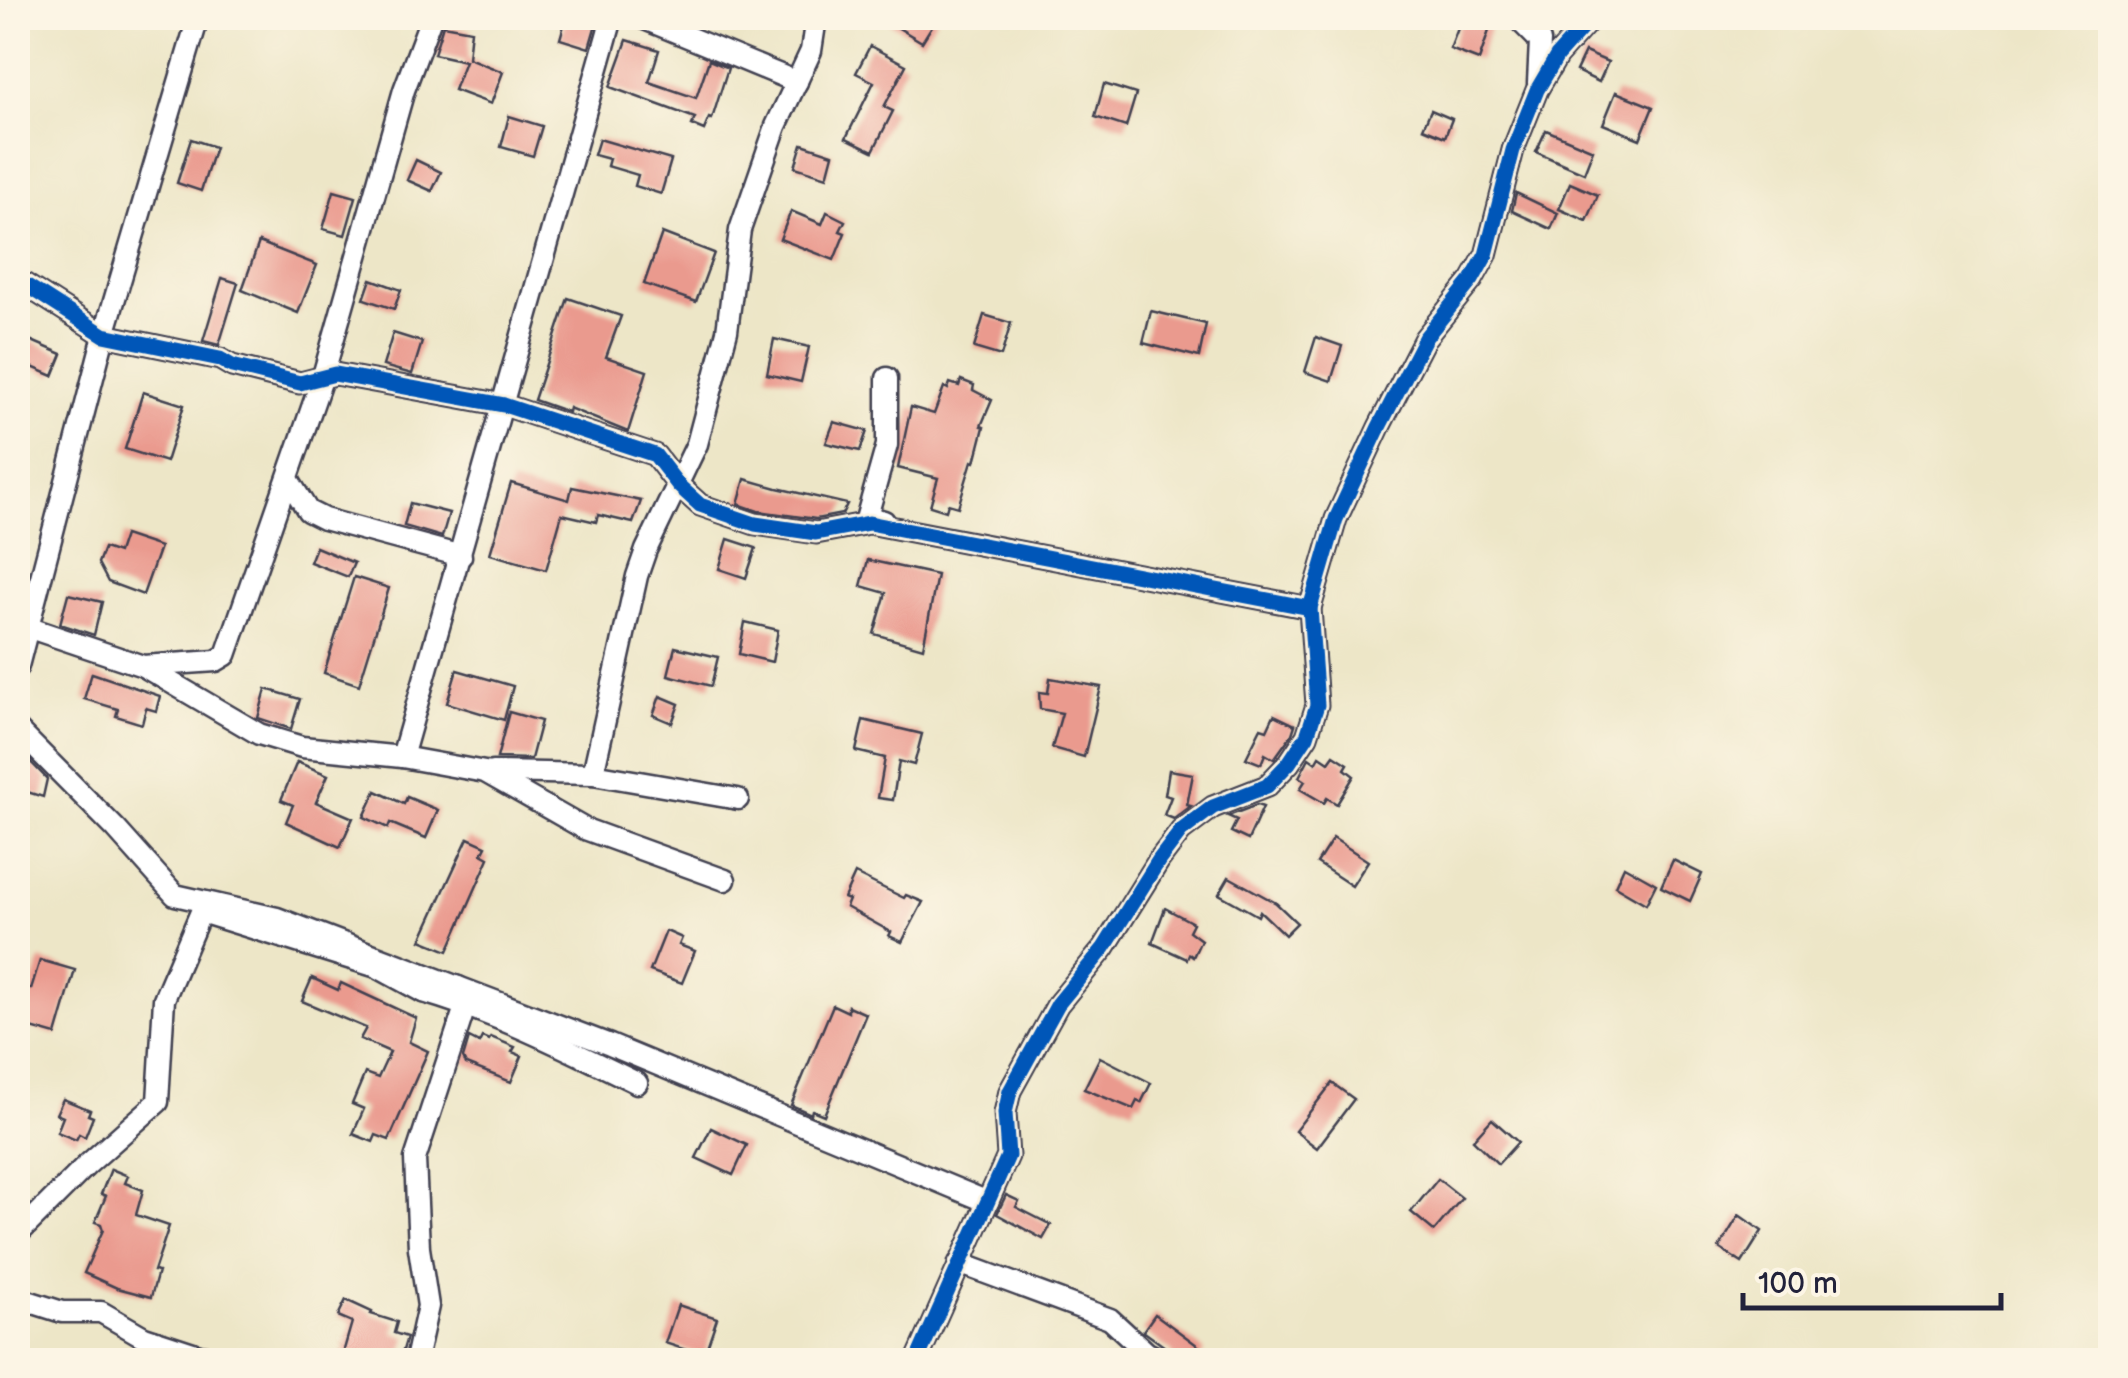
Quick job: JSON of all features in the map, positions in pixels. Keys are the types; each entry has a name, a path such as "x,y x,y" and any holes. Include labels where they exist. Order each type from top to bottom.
{"street":[{"path":"18,666 104,336 198,18"},
{"path":"143,666 223,660 323,376 404,90 431,18"},
{"path":"402,758 612,18"},
{"path":"642,18 797,82"},
{"path":"593,774 636,576 697,444 727,331 740,230 776,126 815,38 816,18"},
{"path":"1517,18 1540,41 1537,90"},
{"path":"918,1360 1008,1156 1006,1113 1010,1091 1058,1004 1104,948 1159,860 1182,831 1213,808 1267,786 1289,764 1307,736 1317,705 1310,608 1336,519 1426,338 1472,280 1486,255 1514,150 1537,90 1557,56 1591,18"},
{"path":"18,280 104,336 220,359 232,366 300,383 335,374 504,405 655,456 700,505 755,524 816,532 870,523 1310,608"},
{"path":"887,378 887,445 867,516 944,537"},
{"path":"288,479 308,511 461,556"},
{"path":"27,628 143,666 259,734 302,746 484,772 593,774 738,799"},
{"path":"18,730 175,895 277,918 462,996 637,1083"},
{"path":"484,772 586,829 725,880"},
{"path":"18,1234 158,1102 164,999 201,912 378,967 423,992 462,996 610,1045 988,1202"},
{"path":"416,1360 428,1306 419,1248 415,1159 462,996"},
{"path":"959,1264 1110,1320 1147,1354 1160,1360"},
{"path":"18,1298 62,1312 101,1312 144,1337 199,1356 234,1360"}],"building":[{"path":"566,18 596,24 589,48 560,39"},
{"path":"882,18 937,18 922,42"},
{"path":"1462,18 1491,25 1479,60 1450,49"},
{"path":"443,25 471,30 468,58 503,72 491,104 454,90 465,61 434,54"},
{"path":"627,40 659,50 649,82 696,98 709,60 728,68 712,119 709,118 704,130 692,125 695,118 610,87"},
{"path":"870,46 906,65 884,107 893,111 873,151 846,138 874,82 856,73"},
{"path":"1585,52 1608,62 1599,82 1576,71"},
{"path":"1104,84 1136,94 1126,127 1095,117"},
{"path":"1616,92 1653,107 1640,139 1603,124"},
{"path":"1431,110 1452,119 1445,137 1423,128"},
{"path":"509,116 542,126 533,156 501,147"},
{"path":"1546,130 1593,150 1584,173 1536,152"},
{"path":"191,139 215,147 201,191 177,183"},
{"path":"599,139 671,160 661,194 635,186 638,175 607,166 609,159 594,155"},
{"path":"802,144 833,154 827,177 795,167"},
{"path":"416,160 441,172 432,191 407,180"},
{"path":"1570,183 1598,195 1587,221 1559,209"},
{"path":"334,191 356,197 345,235 323,229"},
{"path":"1516,193 1558,213 1551,229 1512,211"},
{"path":"791,211 822,224 827,212 845,221 840,231 845,233 834,260 780,239"},
{"path":"662,233 714,253 696,302 644,284"},
{"path":"259,242 317,265 298,313 242,290"},
{"path":"222,278 238,283 219,345 203,341"},
{"path":"371,279 401,290 394,309 364,299"},
{"path":"568,298 621,316 606,357 647,371 628,432 569,408 568,412 534,400"},
{"path":"1151,311 1206,324 1199,357 1143,343"},
{"path":"984,315 1011,323 1001,356 974,348"},
{"path":"393,333 422,342 412,374 383,366"},
{"path":"18,335 62,354 53,376 18,361"},
{"path":"1316,337 1342,346 1331,381 1305,372"},
{"path":"774,339 809,347 801,382 767,374"},
{"path":"961,380 992,400 958,507 948,504 946,511 930,506 938,478 898,468 911,407 934,414 944,387 948,389 950,383 959,386"},
{"path":"143,392 184,405 166,462 125,449"},
{"path":"834,422 867,431 860,451 826,443"},
{"path":"745,479 847,504 842,514 816,519 758,511 738,504"},
{"path":"511,483 569,500 572,487 641,501 633,523 598,515 596,522 562,514 546,570 490,554"},
{"path":"410,503 449,513 442,537 404,526"},
{"path":"124,535 160,547 143,595 108,582 98,563 104,548 118,553"},
{"path":"728,539 756,548 746,578 719,569"},
{"path":"316,547 354,563 348,577 310,562"},
{"path":"868,560 937,575 923,648 874,634 886,593 861,586"},
{"path":"354,577 389,588 359,685 324,673"},
{"path":"68,594 102,602 94,635 60,624"},
{"path":"745,622 778,630 772,662 739,654"},
{"path":"675,647 718,657 711,686 668,675"},
{"path":"457,670 513,686 504,720 447,703"},
{"path":"92,673 160,696 156,711 146,708 142,724 116,716 118,709 84,699"},
{"path":"1050,678 1101,687 1084,757 1052,748 1062,713 1040,709 1039,692 1048,693"},
{"path":"266,689 300,699 291,729 258,718"},
{"path":"660,696 679,704 672,723 653,715"},
{"path":"509,712 541,721 531,759 497,758"},
{"path":"1274,715 1295,725 1292,734 1274,759 1265,754 1261,764 1246,758 1261,728 1267,730"},
{"path":"863,720 922,734 914,765 899,761 893,800 878,798 885,758 856,751"},
{"path":"20,751 47,779 43,797 18,789"},
{"path":"1334,755 1348,764 1345,769 1354,776 1337,804 1327,798 1324,803 1300,789 1305,781 1299,777 1309,758 1316,763 1320,756 1329,762"},
{"path":"297,762 328,775 316,802 353,818 340,847 286,822 293,805 281,800"},
{"path":"1169,770 1193,774 1187,805 1191,806 1174,819 1164,815 1171,797 1165,795"},
{"path":"376,791 404,804 407,797 438,810 426,838 364,817"},
{"path":"1257,805 1263,807 1248,840 1231,832 1237,820 1228,816"},
{"path":"468,838 486,846 482,854 489,858 448,951 421,940"},
{"path":"1333,838 1368,861 1352,886 1317,863"},
{"path":"1673,860 1702,874 1690,901 1661,887"},
{"path":"1624,866 1656,884 1646,904 1615,886"},
{"path":"855,874 904,898 906,895 923,902 902,942 846,907 849,900 844,898"},
{"path":"1229,877 1276,903 1297,923 1285,935 1260,911 1258,916 1219,894"},
{"path":"1165,908 1193,923 1189,931 1201,940 1193,957 1189,954 1187,959 1152,943"},
{"path":"666,931 682,938 679,945 695,951 682,983 650,971"},
{"path":"40,960 75,970 56,1035 24,1026 27,1018 18,1015 25,987 31,989"},
{"path":"312,978 338,990 341,983 416,1018 409,1042 428,1051 389,1140 376,1135 373,1142 353,1134 364,1109 352,1104 365,1073 378,1078 390,1052 360,1039 366,1028 302,1001"},
{"path":"833,1005 866,1014 824,1115 812,1110 811,1114 791,1105"},
{"path":"482,1037 515,1047 512,1052 522,1056 511,1082 466,1064 463,1058 469,1038 479,1043"},
{"path":"1100,1057 1151,1083 1141,1103 1137,1101 1133,1109 1084,1089"},
{"path":"1332,1083 1354,1099 1317,1148 1295,1131"},
{"path":"63,1099 90,1110 88,1115 93,1117 85,1137 79,1134 76,1140 57,1132 63,1117 56,1114"},
{"path":"1492,1119 1518,1142 1498,1164 1473,1140"},
{"path":"711,1128 747,1145 733,1175 696,1158"},
{"path":"111,1169 128,1176 125,1183 143,1190 136,1215 169,1226 154,1271 158,1272 151,1297 84,1273 103,1230 95,1222 106,1196 101,1194"},
{"path":"1438,1179 1462,1198 1434,1231 1411,1212"},
{"path":"1006,1195 1019,1201 1016,1207 1051,1225 1043,1239 997,1214"},
{"path":"1739,1215 1762,1231 1742,1263 1719,1248"},
{"path":"346,1300 397,1322 394,1333 407,1337 400,1360 341,1360 352,1322 338,1316"},
{"path":"678,1305 717,1318 704,1356 665,1343"},
{"path":"1155,1314 1205,1351 1198,1360 1175,1360 1172,1352 1143,1331"}],"cycle path":[{"path":"917,1360 1008,1156 1005,1113 1010,1091 1058,1004 1104,948 1181,831 1213,807 1267,786 1307,736 1317,705 1310,608 1336,519 1425,338 1472,280 1486,255 1513,150 1537,90 1557,56 1591,18"},
{"path":"18,280 104,335 220,359 232,366 300,383 335,374 504,405 655,455 700,505 755,524 816,533 869,523 1310,608"}]}
